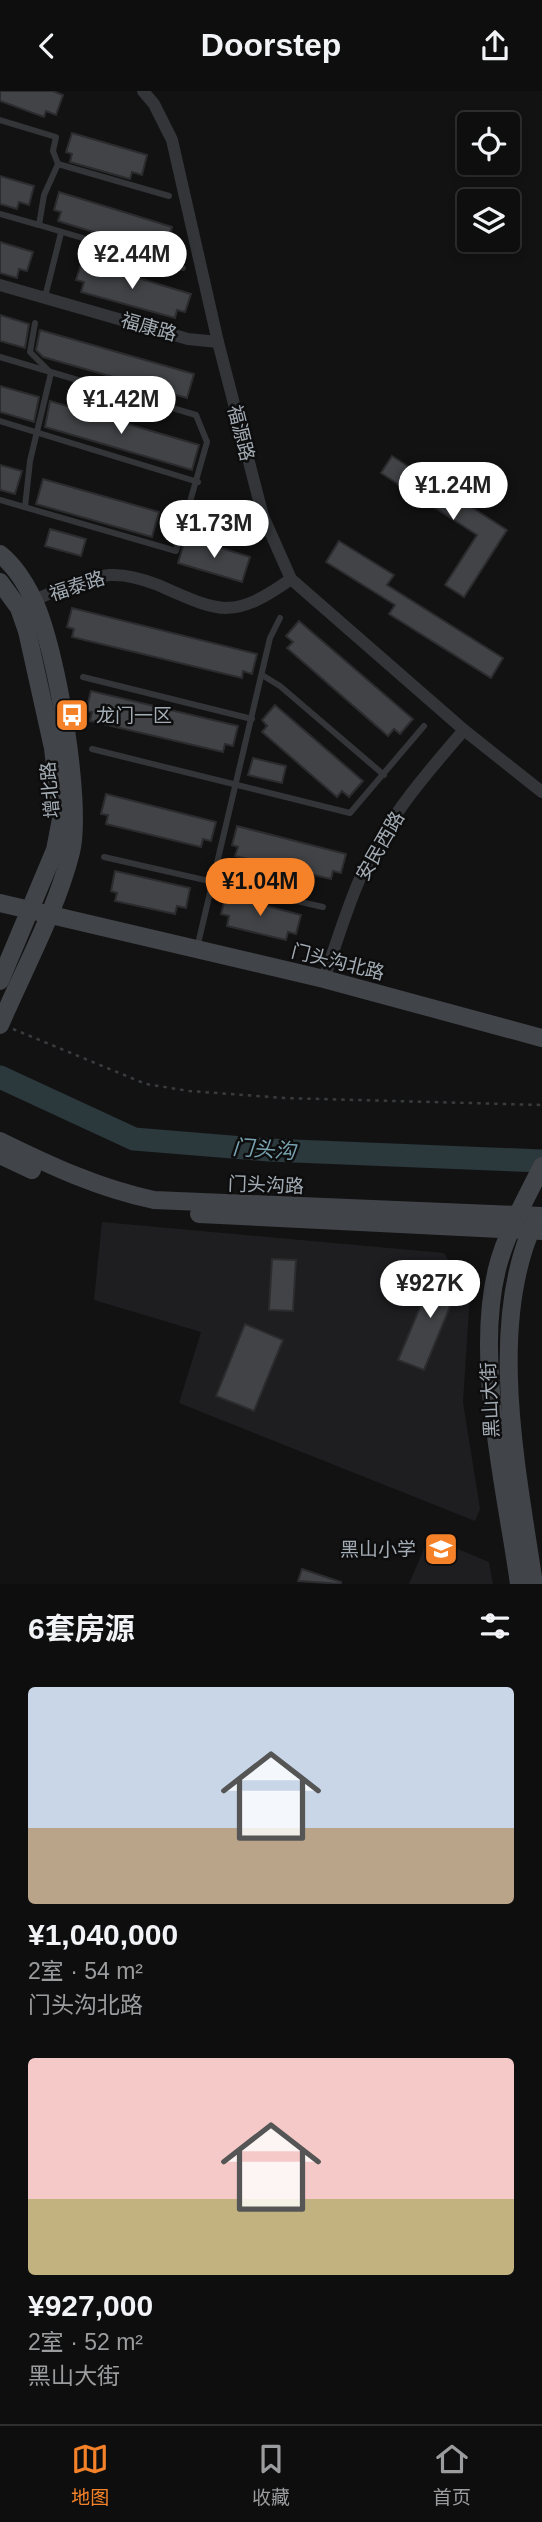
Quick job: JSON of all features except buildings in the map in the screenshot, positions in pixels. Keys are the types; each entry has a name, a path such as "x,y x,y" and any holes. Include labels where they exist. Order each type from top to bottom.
{"main road":[{"name":"增北路","path":"0,554 11,563 26,604 27,631 53,748 61,819 39,913 8,1021"},
{"name":"增北路","path":"0,582 26,604"},
{"name":"门头沟北路","path":"0,903 324,979 542,1038"},
{"name":"增北路","path":"0,981 39,913"},
{"name":"门头沟路","path":"0,1141 71,1176 118,1192 154,1200 515,1223"},
{"name":"门头沟路","path":"0,1155 55,1181 150,1210 247,1218 515,1223 539,1220"},
{"name":"黑山大街","path":"519,1584 488,1354 497,1270 515,1223 542,1166"},
{"name":"黑山大街","path":"534,1584 513,1440 508,1359 518,1272 539,1220"}],"street":[{"name":"福源路","path":"143,91 154,104 172,140 218,342 263,516 291,579 464,730 542,792"},
{"name":"福康路","path":"0,285 188,339 218,342"},
{"name":"福泰路","path":"26,604 82,581 110,575 139,577 202,605 230,610 258,602 291,579"},
{"name":"安民西路","path":"324,979 358,882 385,830 422,779 464,730"}],"lane":[{"path":"0,120 56,137 53,151 58,164 44,195 40,225"},
{"path":"58,164 169,196"},
{"path":"0,213 183,268"},
{"path":"45,297 61,233"},
{"path":"35,323 30,352 51,373"},
{"path":"0,357 196,415 207,442 198,482 176,551 0,500"},
{"path":"25,507 30,461 51,373"},
{"path":"0,421 198,482"},
{"path":"196,950 270,638 279,618"},
{"path":"262,675 280,686 384,775"},
{"path":"83,677 252,719"},
{"path":"92,749 350,813 424,726"},
{"path":"104,857 323,907"}],"path":[{"path":"8,1021 12,1029 146,1084 189,1091 284,1098 542,1105"}],"shaded area":[{"path":"102,1222 444,1253 470,1294 463,1402 480,1509 475,1521 179,1403 201,1332 94,1300"},
{"name":"黑山小学","path":"429,1537 489,1562 493,1584 409,1584"}],"waterway":[{"name":"门头沟","path":"0,1077 134,1139 269,1150 542,1161"}],"place":[{"name":"龙门一区","path":"72,715"},
{"name":"黑山小学","path":"441,1549"}]}
